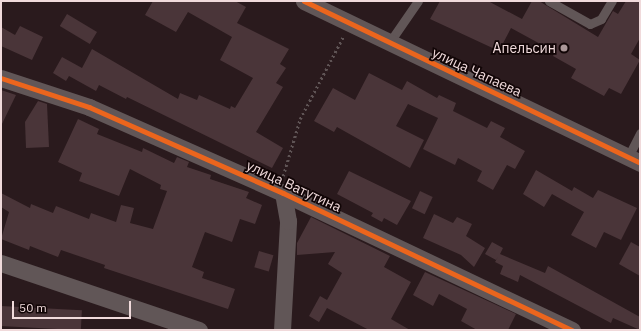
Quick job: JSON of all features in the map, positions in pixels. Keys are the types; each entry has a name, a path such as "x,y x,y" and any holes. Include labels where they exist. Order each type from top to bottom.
{"street":[{"name":"улица Чапаева","path":"304,1 634,160"},
{"name":"улица Ватутина","path":"1,78 89,107 283,193 572,330"},
{"path":"282,330 288,221 283,193"},
{"path":"1,263 199,330"}],"lane":[{"path":"389,43 418,1"},
{"path":"549,1 590,24 601,19 612,1"},
{"path":"634,160 640,133"}],"path":[{"path":"283,193 284,168 300,119 351,24"}],"building":[{"path":"153,1 235,1 246,7 237,23 289,49 280,64 286,68 276,83 283,87 256,132 283,148 272,168 127,97 126,99 99,85 96,91 69,76 66,81 53,73 62,57 82,68 92,49 178,99 180,93 197,100 199,95 230,109 231,106 235,108 253,78 220,60 232,37 188,12 176,32 145,15"},
{"path":"440,1 488,1 522,19 532,1 539,1 598,37 613,11 618,14 626,1 640,1 640,38 631,54 640,60 621,94 609,88 604,96 571,78 576,69 553,56 555,52 511,28 499,51 430,19"},
{"path":"67,14 97,32 90,44 60,26"},
{"path":"20,26 43,37 32,60 1,46 1,27 15,35"},
{"path":"369,73 402,90 407,81 437,98 439,95 456,103 453,111 487,128 491,121 505,128 500,137 525,151 515,169 507,165 493,190 477,181 482,171 458,158 455,165 423,149 438,118 408,104 396,126 424,140 410,168 337,127 334,132 314,121 333,88 355,100"},
{"path":"1,90 16,95 1,126"},
{"path":"38,101 47,104 49,147 26,148 25,122"},
{"path":"78,119 99,129 97,134 142,152 143,148 174,163 177,157 189,162 187,167 211,175 210,179 249,192 246,198 262,205 255,224 240,219 232,242 205,232 192,267 204,272 202,278 235,289 228,309 104,268 105,265 61,250 58,257 30,246 29,250 1,239 9,212 1,207 1,193 30,208 31,204 53,213 56,206 89,219 91,213 116,222 121,205 134,208 130,223 153,229 167,191 160,189 161,185 130,169 119,196 79,181 82,173 58,162"},
{"path":"536,170 572,191 574,187 593,198 598,190 637,208 621,240 604,232 596,248 571,235 584,212 552,194 544,207 523,194"},
{"path":"349,171 411,201 397,225 384,218 382,222 371,216 373,213 337,194"},
{"path":"420,191 433,197 425,214 412,208"},
{"path":"434,214 453,223 457,217 472,224 466,236 485,248 474,267 461,255 423,238"},
{"path":"311,217 390,256 384,267 411,282 391,319 410,330 369,330 327,308 319,322 309,316 320,296 327,300 342,273 328,264 335,252 297,255 297,243"},
{"path":"492,242 503,248 500,254 545,273 548,266 640,317 640,330 613,318 611,323 520,275 518,282 500,274 503,266 495,262 498,257 496,260 485,254"},
{"path":"631,242 640,247 640,276 619,264"},
{"path":"259,251 273,255 269,271 254,267"},
{"path":"425,272 516,314 508,330 477,330 461,321 467,309 439,294 433,306 413,295"},
{"path":"1,306 82,310 81,330 1,326"}],"cycle path":[{"path":"304,1 640,163"},
{"path":"1,78 89,107 283,193 572,330"}],"place":[{"name":"Апельсин","path":"564,48"}]}
